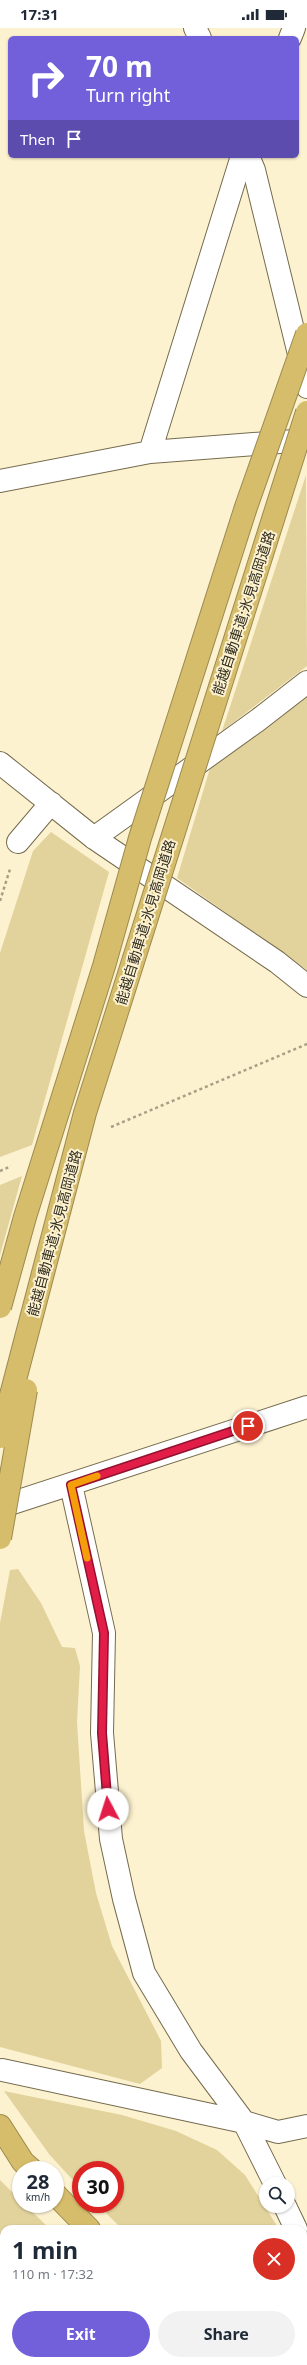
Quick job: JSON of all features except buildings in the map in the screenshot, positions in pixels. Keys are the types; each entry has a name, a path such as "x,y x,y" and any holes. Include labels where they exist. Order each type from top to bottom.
{"highway":[{"name":"能越自動車道;氷見高岡道路","path":"0,1307 25,1217 104,966 140,838 246,507 307,334"},
{"name":"能越自動車道;氷見高岡道路","path":"0,1437 85,1113 307,412"},
{"path":"0,1538 53,1237"},
{"path":"0,2126 25,2161"},
{"path":"64,2203 85,2225"}],"street":[{"path":"150,452 241,158"},
{"path":"249,158 254,170 307,387"},
{"path":"0,481 150,452 307,440"},
{"path":"94,838 258,720 307,682"},
{"path":"0,763 94,838 277,962 307,986"},
{"path":"18,842 51,803"},
{"path":"0,1506 71,1485 307,1407"},
{"path":"71,1485 104,1633 102,1740 111,1839 126,1907 144,1973 191,2051 244,2122 272,2177"},
{"path":"2,2070 244,2122 278,2132 307,2126"},
{"path":"288,2213 294,2225"}],"path":[{"path":"103,1130 307,1044"},
{"path":"0,1171 15,1165"}],"shaded area":[{"path":"306,475 307,666 222,731"},
{"path":"307,695 307,970 177,878 211,765"},
{"path":"51,832 109,872 32,1145 0,1157 0,953 33,851"},
{"path":"22,1176 0,1255 0,1185"},
{"path":"18,1569 41,1603 62,1647 75,1648 80,1666 77,1722 84,1831 96,1893 112,1946 161,2041 162,2068 140,2084 0,2047 0,1623 10,1570"},
{"path":"4,2091 122,2115 176,2131 217,2150 245,2175 259,2197 259,2213 269,2213 276,2225 118,2225 106,2213 124,2213 124,2161 72,2161 72,2179 64,2170 64,2161 55,2161"},
{"path":"0,2180 12,2192 12,2213 33,2213 46,2225 0,2225"}],"slow traffic":[{"path":"87,1558 71,1485 97,1476"}],"route":[{"path":"108,1809 102,1733 104,1633 71,1485 248,1426"}]}
